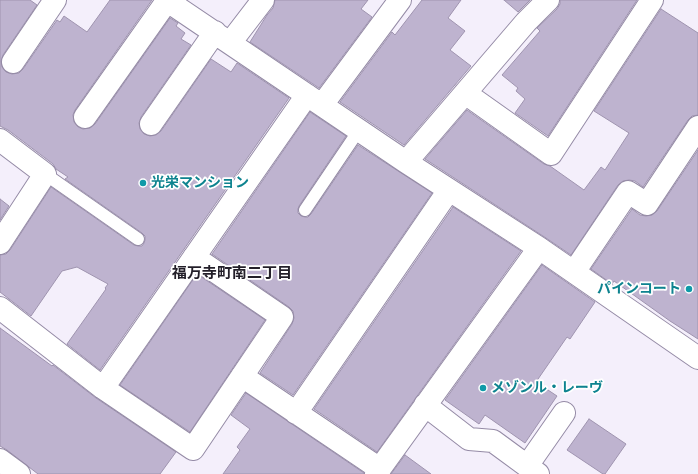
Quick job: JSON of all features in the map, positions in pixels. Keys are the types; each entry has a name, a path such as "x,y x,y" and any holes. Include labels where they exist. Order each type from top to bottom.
{"street":[{"path":"13,62 55,0"},
{"path":"85,116 166,0 406,162 539,248 698,358"},
{"path":"151,124 222,37 263,0"},
{"path":"103,388 194,258 314,100 400,0"},
{"path":"406,162 526,22 548,0"},
{"path":"465,93 551,154 652,0"},
{"path":"574,272 628,192 647,204 698,127"},
{"path":"0,140 45,174 0,243"},
{"path":"296,413 449,190"},
{"path":"242,376 378,471 539,248"},
{"path":"0,308 103,388 193,449 282,317 194,258"},
{"path":"425,405 469,439 493,441 533,470 564,413"}],"lane":[{"path":"305,210 359,130"},
{"path":"45,174 138,239"}],"building":[{"path":"0,0 30,0 37,5 3,55 1,61 2,67 6,72 12,74 19,73 23,69 57,20 60,22 64,16 87,32 110,0 152,0 75,110 73,115 74,122 78,127 83,129 90,128 95,124 170,18 178,23 176,26 185,33 181,39 191,45 141,117 139,123 140,129 144,134 150,136 156,135 161,131 211,59 231,72 237,63 289,98 100,370 67,344 108,284 77,267 62,271 31,316 0,292 0,255 6,254 10,250 51,187 134,245 142,246 145,236 65,179 68,177 56,169 53,164 8,130 0,126"},
{"path":"275,0 368,0 361,9 372,17 319,88 250,42 273,8"},
{"path":"422,0 461,0 448,18 465,31 450,50 471,66 404,145 340,102 392,32 395,35"},
{"path":"504,0 530,0 518,12"},
{"path":"560,0 637,0 548,136 515,113 525,99 516,91 518,88 502,75 540,31 537,28 557,9 560,4"},
{"path":"661,9 698,33 698,115 692,116 688,120 643,187 635,181 629,180 623,181 618,185 571,255 425,159 467,110 584,190 601,167 605,170 629,133 594,111"},
{"path":"310,112 346,136 299,206 298,213 301,216 308,217 311,214 358,145 432,193 293,395 260,373 292,324 294,318 293,311 212,254"},
{"path":"698,150 698,339 614,281 612,284 591,269 632,209 640,215 646,216 652,215 657,211"},
{"path":"0,199 9,206 0,220"},
{"path":"453,207 521,251 377,452 314,409"},
{"path":"542,265 595,302 570,339 567,337 536,382 557,396 525,443 485,415 479,424 445,400"},
{"path":"197,274 265,320 190,432 120,385"},
{"path":"0,328 52,366 53,365 96,398 176,452 160,474 38,474 0,446"},
{"path":"246,393 364,474 223,474 240,450 237,447 250,429 231,415"},
{"path":"589,419 626,444 605,474 567,450"},
{"path":"405,455 431,474 391,474"}],"place":[{"name":"光栄マンション","path":"143,183"},
{"name":"パインコート","path":"689,289"},
{"name":"メゾンル・レーヴ","path":"483,388"}],"district":[{"name":"福万寺町南二丁目","path":"232,274"}]}
